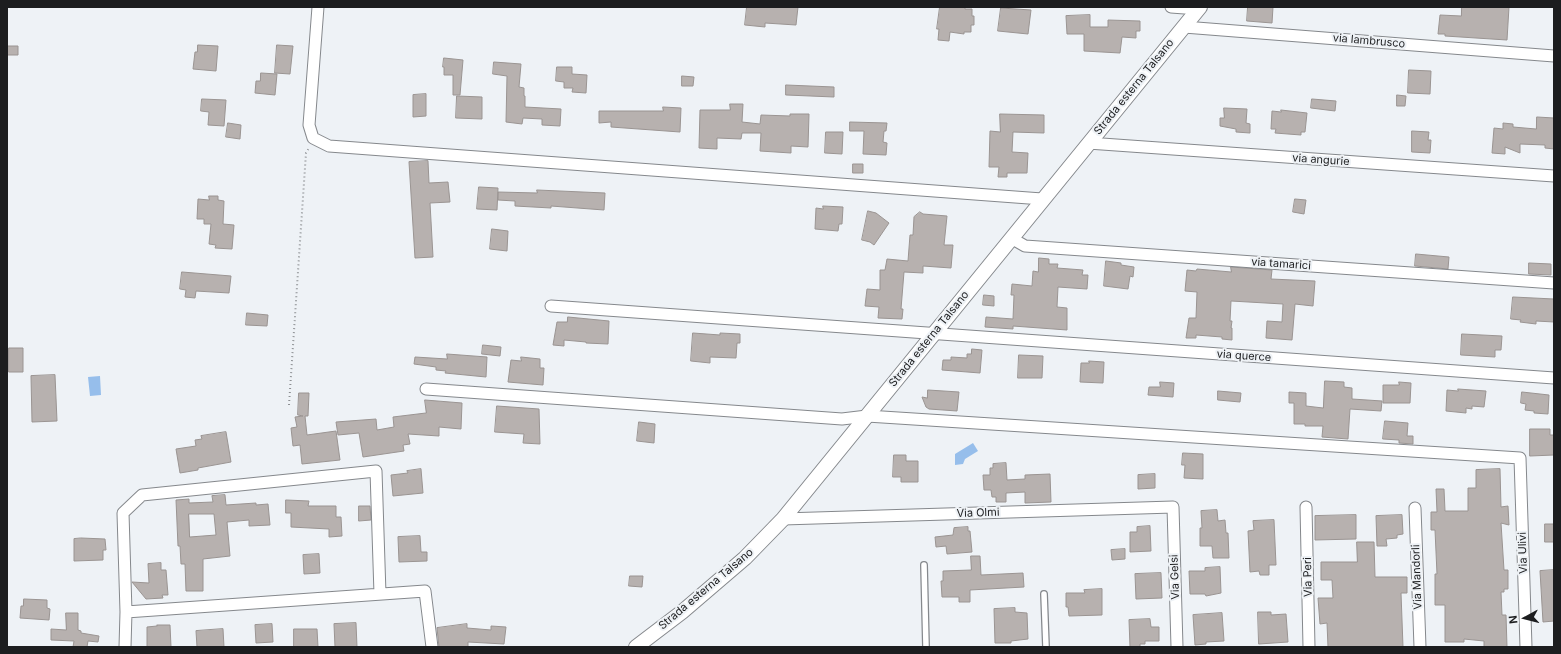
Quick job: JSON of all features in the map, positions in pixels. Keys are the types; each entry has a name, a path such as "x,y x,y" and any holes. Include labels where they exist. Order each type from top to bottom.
{"street":[{"path":"318,7 309,125 312,138 329,146 1042,199"},
{"path":"1171,7 1199,8"},
{"name":"Strada esterna Talsano","path":"636,647 682,612 745,558 783,519 1199,8"},
{"name":"via lambrusco","path":"1184,27 1554,56"},
{"name":"via angurie","path":"1088,143 1554,176"},
{"name":"via tamarici","path":"1011,238 1025,246 1554,283"},
{"name":"via querce","path":"551,306 1554,378"},
{"path":"426,389 842,419 867,416"},
{"name":"Via Ulivi","path":"867,416 1520,458 1526,647"},
{"path":"125,647 126,612 123,513 142,495 376,471 380,594"},
{"name":"Via Olmi","path":"783,519 1173,507"},
{"name":"Via Gelsi","path":"1173,507 1177,647"},
{"name":"Via Peri","path":"1306,507 1309,647"},
{"name":"Via Mandorli","path":"1415,508 1420,647"},
{"path":"126,612 425,591 432,647"}],"lane":[{"path":"924,565 926,647"},
{"path":"1044,594 1046,647"}],"path":[{"path":"289,405 306,153 312,138"}],"water":[{"path":"100,376 101,395 90,396 88,377"},
{"path":"973,443 978,451 965,459 963,464 955,465 955,454"}],"building":[{"path":"747,7 798,7 796,25 765,23 765,27 745,25"},
{"path":"940,7 965,7 965,9 972,9 974,25 971,25 971,32 964,32 964,34 950,32 949,41 938,40 939,29 937,29"},
{"path":"1248,7 1273,7 1272,23 1247,21"},
{"path":"1462,7 1509,7 1507,40 1445,36 1445,34 1438,34 1440,15 1461,16"},
{"path":"1001,8 1031,10 1028,34 998,31"},
{"path":"1090,15 1090,27 1108,27 1108,20 1140,21 1140,31 1136,31 1136,38 1122,37 1120,53 1084,51 1084,34 1067,34 1066,16"},
{"path":"198,45 218,46 216,71 193,69 195,52 197,52"},
{"path":"277,45 293,46 290,74 275,73"},
{"path":"7,46 18,46 18,55 7,55"},
{"path":"444,58 463,60 460,95 453,95 453,75 444,75"},
{"path":"494,62 521,64 519,87 524,88 525,107 561,109 560,126 542,125 542,119 523,118 522,124 506,122 507,76 493,74"},
{"path":"557,67 572,67 572,74 587,75 586,93 572,92 573,88 564,88 564,82 556,81"},
{"path":"1409,70 1431,71 1430,94 1408,93"},
{"path":"261,73 277,74 275,95 255,93 256,81 260,81"},
{"path":"682,76 694,77 693,86 682,86"},
{"path":"786,85 834,87 834,97 786,95"},
{"path":"426,94 426,116 413,117 413,95"},
{"path":"1397,95 1406,96 1405,106 1397,106"},
{"path":"457,96 482,97 482,119 456,118"},
{"path":"202,99 226,100 224,126 208,125 209,112 201,111"},
{"path":"1312,99 1336,101 1335,111 1311,108"},
{"path":"730,104 743,104 742,122 760,124 761,115 790,116 790,114 809,114 808,147 791,146 791,153 760,151 761,133 742,133 741,139 717,138 717,149 699,148 700,110 730,110"},
{"path":"663,107 681,108 680,132 611,127 611,122 599,123 599,111 663,111"},
{"path":"1224,108 1247,109 1246,123 1250,124 1250,133 1236,132 1236,129 1220,126 1220,118 1224,118"},
{"path":"1281,110 1307,113 1305,132 1301,132 1301,135 1275,133 1276,129 1271,129 1272,111 1281,112"},
{"path":"1000,114 1044,115 1044,133 1013,132 1012,152 1028,153 1027,173 1007,173 1007,177 998,177 999,167 989,167 990,131 1000,132"},
{"path":"1537,117 1554,118 1554,149 1545,148 1545,145 1520,144 1520,153 1505,147 1505,154 1492,153 1494,128 1503,129 1503,123 1513,124 1513,127 1536,129"},
{"path":"850,122 887,123 886,131 884,131 883,142 887,143 886,155 863,154 864,131 850,131"},
{"path":"228,123 241,125 240,139 226,137"},
{"path":"1412,131 1429,132 1428,140 1431,140 1430,153 1412,152"},
{"path":"826,132 843,132 842,154 825,153"},
{"path":"428,161 429,183 448,182 450,202 430,203 433,257 415,258 409,162"},
{"path":"853,164 863,164 863,173 853,173"},
{"path":"479,187 498,188 497,210 477,209"},
{"path":"537,190 605,193 604,210 551,206 551,208 515,206 515,201 498,200 498,192 537,193"},
{"path":"209,196 218,196 218,200 224,201 223,224 234,225 232,249 215,248 216,245 209,244 211,224 204,224 204,219 197,219 198,199 209,200"},
{"path":"1295,199 1306,200 1304,214 1293,212"},
{"path":"823,206 843,207 842,224 839,224 838,231 815,229 816,208 823,209"},
{"path":"868,211 876,213 889,223 874,245 870,242 862,240"},
{"path":"920,212 923,214 947,216 944,245 953,245 951,268 923,266 923,273 904,272 901,309 903,309 902,319 878,318 879,307 865,306 867,289 880,290 880,270 885,270 887,259 908,261 910,235 913,235 914,217"},
{"path":"492,229 508,231 507,251 490,249"},
{"path":"1416,254 1449,257 1448,269 1415,266"},
{"path":"1039,258 1049,259 1049,264 1058,264 1057,268 1083,270 1082,275 1088,275 1087,289 1058,287 1057,307 1067,308 1067,330 1013,326 1013,329 985,327 986,317 1013,319 1014,295 1011,295 1012,284 1032,286 1033,271 1038,272"},
{"path":"1106,261 1134,267 1133,277 1130,276 1128,289 1104,286"},
{"path":"1529,263 1551,264 1551,275 1529,274"},
{"path":"1231,267 1272,270 1271,279 1315,281 1313,306 1295,304 1292,340 1266,338 1267,321 1282,322 1283,304 1231,301 1230,321 1232,321 1232,340 1222,339 1222,337 1196,335 1196,338 1186,338 1189,318 1196,318 1197,292 1185,291 1187,270 1196,271 1197,269 1231,272"},
{"path":"182,272 231,276 229,293 196,291 195,298 185,297 186,290 180,289"},
{"path":"984,295 994,296 994,306 983,305"},
{"path":"1513,297 1554,299 1554,322 1536,321 1536,324 1511,319"},
{"path":"247,313 268,315 267,326 246,325"},
{"path":"568,317 609,321 608,344 564,340 564,346 553,345 557,322 567,322"},
{"path":"693,333 720,335 720,333 740,334 740,343 737,343 736,358 710,357 710,363 691,361"},
{"path":"1462,334 1502,336 1501,350 1495,350 1495,357 1461,355"},
{"path":"483,345 501,347 500,356 482,354"},
{"path":"9,348 23,348 23,372 9,372"},
{"path":"972,349 982,350 980,373 942,370 943,360 951,360 951,357 967,358 967,354 971,354"},
{"path":"447,354 487,357 486,377 445,373 446,371 436,370 436,367 414,364 415,357 447,359"},
{"path":"1019,355 1043,356 1042,378 1018,378"},
{"path":"521,357 540,359 540,368 544,368 543,385 508,382 511,360 521,361"},
{"path":"1089,361 1104,362 1103,383 1080,382 1081,363 1089,363"},
{"path":"55,375 57,421 32,422 31,376"},
{"path":"1325,381 1344,382 1344,387 1352,388 1352,399 1382,401 1381,411 1350,409 1348,439 1322,437 1323,426 1305,426 1305,424 1294,424 1294,403 1289,403 1289,392 1306,393 1306,406 1323,408"},
{"path":"1160,382 1174,383 1173,397 1148,395 1149,387 1160,387"},
{"path":"1399,382 1411,383 1410,403 1383,403 1383,385 1399,385"},
{"path":"1458,389 1486,391 1484,407 1472,406 1472,409 1466,408 1466,413 1446,411 1447,390 1458,391"},
{"path":"928,390 959,392 957,411 929,409 926,407 922,397 927,398"},
{"path":"1218,391 1241,393 1240,402 1218,400"},
{"path":"1522,392 1549,395 1548,414 1534,413 1534,411 1525,410 1526,404 1521,403"},
{"path":"299,393 309,393 308,416 305,416 307,435 336,431 340,460 302,464 300,445 293,446 291,428 297,427 295,417 303,416 298,415"},
{"path":"425,400 462,403 461,429 439,427 439,436 408,434 410,444 403,445 404,451 363,457 359,433 338,435 336,422 376,419 377,430 394,427 393,417 426,413"},
{"path":"497,406 539,409 540,444 523,443 524,434 495,432"},
{"path":"1385,421 1408,423 1407,436 1413,436 1413,444 1399,443 1399,440 1383,439"},
{"path":"639,422 655,424 654,443 637,441"},
{"path":"1530,429 1550,429 1550,435 1554,435 1554,455 1530,456"},
{"path":"226,432 231,462 180,473 176,449 196,446 195,440 202,439 201,436"},
{"path":"1183,453 1203,454 1203,479 1184,478 1185,465 1182,465"},
{"path":"894,455 906,455 906,461 918,461 918,482 901,482 901,477 893,477"},
{"path":"1006,463 1007,480 1025,479 1025,475 1050,474 1051,502 1025,503 1025,492 1006,493 1006,502 996,502 996,497 992,497 991,490 984,490 983,475 990,475 990,468 993,468 993,464"},
{"path":"421,469 423,493 393,496 391,475 408,473 407,471"},
{"path":"1500,469 1501,507 1508,506 1509,525 1501,523 1504,570 1508,570 1508,589 1504,589 1504,592 1501,592 1502,615 1506,615 1507,647 1484,647 1484,641 1464,639 1464,642 1445,642 1445,605 1435,605 1435,574 1437,574 1435,530 1431,530 1431,512 1437,512 1436,489 1444,489 1445,511 1468,511 1468,488 1476,488 1476,470"},
{"path":"1155,474 1155,488 1138,489 1138,475"},
{"path":"225,495 226,505 256,503 256,505 268,504 270,525 249,526 249,520 227,522 230,556 203,559 203,591 186,591 185,564 181,564 180,546 178,546 176,500 189,499 189,503 213,502 212,496","holes":["189,514 214,514 216,535 190,537"]},
{"path":"286,500 309,501 308,506 336,506 336,517 341,517 342,536 329,537 329,529 291,527 291,513 286,513"},
{"path":"359,506 370,506 371,520 359,521"},
{"path":"1217,510 1218,521 1225,520 1226,533 1228,533 1229,558 1213,558 1212,546 1200,546 1200,528 1202,528 1201,511"},
{"path":"1356,515 1356,539 1315,540 1315,516"},
{"path":"1402,515 1403,534 1397,535 1397,538 1386,539 1387,546 1377,546 1376,516"},
{"path":"1274,520 1276,565 1269,565 1269,575 1260,575 1259,571 1250,572 1248,531 1254,530 1253,521"},
{"path":"1545,524 1554,524 1554,542 1545,542"},
{"path":"1150,526 1151,551 1130,552 1130,532 1137,532 1137,527"},
{"path":"968,527 968,531 970,531 972,552 947,554 946,546 936,547 935,537 953,535 954,528"},
{"path":"420,536 421,552 427,552 427,561 399,562 398,537"},
{"path":"74,539 105,539 106,550 103,550 103,560 74,561"},
{"path":"1357,542 1374,542 1375,577 1407,577 1407,593 1401,593 1403,647 1328,647 1327,623 1320,624 1318,598 1333,598 1332,580 1321,580 1321,562 1357,562"},
{"path":"1125,549 1125,559 1112,560 1111,550"},
{"path":"319,554 320,573 304,574 303,555"},
{"path":"971,556 980,556 981,575 1023,573 1024,587 970,590 970,602 959,602 959,597 942,597 941,581 943,581 943,571 971,570"},
{"path":"161,563 161,570 166,570 168,595 162,595 163,598 146,599 132,582 149,583 148,564"},
{"path":"1220,567 1221,593 1206,596 1205,594 1190,594 1189,571 1205,571 1205,568"},
{"path":"1554,570 1554,621 1543,622 1540,571"},
{"path":"1161,573 1162,598 1136,599 1135,574"},
{"path":"630,576 643,576 642,587 629,586"},
{"path":"1102,589 1102,615 1069,616 1068,607 1066,607 1066,593 1085,593 1084,590"},
{"path":"24,599 47,600 47,608 50,609 49,620 20,618 21,606 23,606"},
{"path":"1015,608 1015,612 1027,613 1028,639 1011,641 1011,643 995,643 994,609"},
{"path":"1258,612 1271,612 1271,615 1286,614 1288,642 1259,644"},
{"path":"66,613 78,613 78,630 81,631 81,633 99,636 98,642 88,641 87,647 73,647 74,641 51,640 51,629 66,630"},
{"path":"1222,613 1224,641 1206,642 1206,644 1195,645 1193,615"},
{"path":"1150,619 1151,627 1159,627 1159,641 1145,641 1145,644 1140,644 1140,647 1130,647 1129,620"},
{"path":"356,623 357,647 335,647 334,624"},
{"path":"272,624 273,642 256,643 255,625"},
{"path":"467,624 467,628 491,630 491,626 506,627 504,644 468,642 468,647 439,647 437,628"},
{"path":"170,625 171,647 147,647 147,627"},
{"path":"223,629 224,647 197,647 196,631"},
{"path":"294,629 317,629 318,647 294,647"}]}
